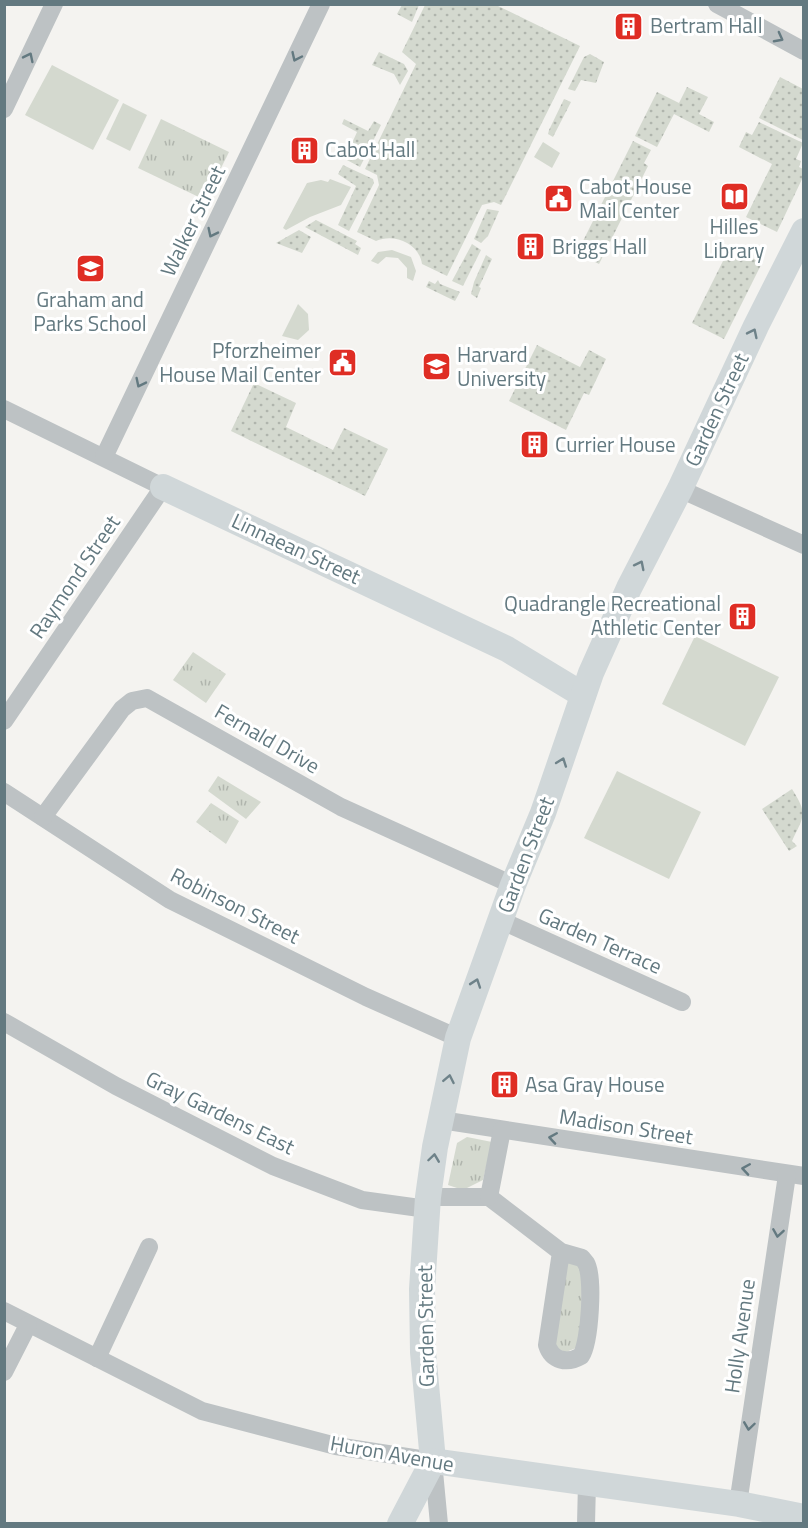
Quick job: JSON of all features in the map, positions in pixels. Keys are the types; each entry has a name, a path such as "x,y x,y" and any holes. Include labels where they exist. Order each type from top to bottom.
{"street":[{"path":"4,109 54,4"},
{"name":"Walker Street","path":"104,457 321,4"},
{"path":"717,4 804,51"},
{"name":"Garden Street","path":"439,1524 423,1341 422,1289 428,1203 441,1120 458,1038 513,885 543,813 583,695 628,588 680,489 756,326 804,231"},
{"name":"Linnaean Street","path":"4,409 163,487 507,649 583,695"},
{"name":"Raymond Street","path":"4,721 163,487"},
{"path":"680,489 804,545"},
{"name":"Fernald Drive","path":"44,817 123,709 132,701 147,698 341,807 513,885"},
{"name":"Robinson Street","path":"4,792 170,900 356,992 458,1038"},
{"name":"Garden Terrace","path":"500,920 682,1002"},
{"name":"Gray Gardens East","path":"5,1024 166,1113 273,1166 362,1200 428,1203 489,1197"},
{"name":"Madison Street","path":"441,1120 795,1176"},
{"path":"501,1130 489,1197 561,1252 582,1258 588,1266 587,1342 581,1356 565,1361 554,1357 546,1346 561,1252"},
{"name":"Holly Avenue","path":"738,1504 795,1176"},
{"path":"97,1358 149,1247"},
{"name":"Huron Avenue","path":"4,1311 202,1411 336,1446 738,1504 799,1519"},
{"path":"4,1372 28,1325"},
{"path":"400,1524 433,1461"},
{"path":"586,1524 587,1484"}],"green space":[{"path":"402,5 419,5 412,22 397,14"},
{"path":"425,5 496,5 580,46 501,205 494,202 482,205 447,276 422,264 416,250 405,242 390,238 376,241 357,232 379,185 377,175 365,169 416,64 402,52"},
{"path":"379,52 404,64 408,71 400,85 394,74 372,65"},
{"path":"590,54 604,62 596,83 581,80 575,91 568,89 584,57"},
{"path":"52,65 119,100 93,150 25,115"},
{"path":"780,77 803,89 803,140 759,118"},
{"path":"687,87 708,97 699,114 714,122 709,132 674,114 657,147 635,136 657,92 679,103"},
{"path":"564,99 571,102 553,137 548,134 549,130"},
{"path":"123,103 147,115 130,151 106,139"},
{"path":"161,119 229,152 205,200 138,168"},
{"path":"344,119 368,131 374,121 381,125 360,167 345,159 357,132 342,124"},
{"path":"759,122 803,143 796,159 801,161 799,167 803,169 803,177 777,232 746,217 772,164 739,147 746,132 752,135"},
{"path":"633,141 651,150 644,163 648,166 599,264 577,253"},
{"path":"543,142 560,153 552,168 534,157"},
{"path":"343,165 373,179 374,183 349,231 338,225 356,186 338,174"},
{"path":"330,179 351,187 341,205 310,217 286,230 283,228 307,183 321,180 328,182"},
{"path":"487,209 499,211 488,236 481,243 474,239"},
{"path":"316,220 357,241 355,244 361,248 358,255 305,227"},
{"path":"299,230 311,237 302,253 276,243"},
{"path":"472,244 481,250 463,286 452,281"},
{"path":"730,247 762,263 724,339 692,323"},
{"path":"392,250 411,257 416,271 413,281 407,278 407,268 398,258 386,257 378,264 371,261 378,252"},
{"path":"486,255 492,259 479,287 481,288 477,298 471,294"},
{"path":"438,280 440,284 460,292 455,301 426,287 429,281 435,284"},
{"path":"298,304 308,314 309,330 298,340 282,336"},
{"path":"537,345 580,367 589,350 606,359 589,395 584,393 566,430 509,401"},
{"path":"254,383 296,403 286,427 333,450 344,428 388,449 365,496 231,431"},
{"path":"695,636 779,677 745,746 662,704"},
{"path":"193,652 226,674 206,703 173,680"},
{"path":"617,771 701,812 669,879 584,838"},
{"path":"218,776 261,802 246,819 208,791"},
{"path":"792,789 800,804 802,815 792,841 797,846 789,851 762,809"},
{"path":"211,803 239,821 226,844 196,822"},
{"path":"467,1137 492,1142 483,1180 463,1190 448,1185 457,1143"},
{"path":"568,1262 580,1264 587,1326 581,1346 566,1352 557,1349 553,1333"}],"place":[{"name":"Bertram Hall","path":"629,26"},
{"name":"Cabot Hall","path":"304,150"},
{"name":"Hilles Library","path":"734,196"},
{"name":"Cabot House Mail Center","path":"558,199"},
{"name":"Briggs Hall","path":"531,247"},
{"name":"Graham and Parks School","path":"90,269"},
{"name":"Pforzheimer House Mail Center","path":"342,363"},
{"name":"Harvard University","path":"436,367"},
{"name":"Currier House","path":"534,445"},
{"name":"Quadrangle Recreational Athletic Center","path":"742,616"},
{"name":"Asa Gray House","path":"504,1085"}]}
